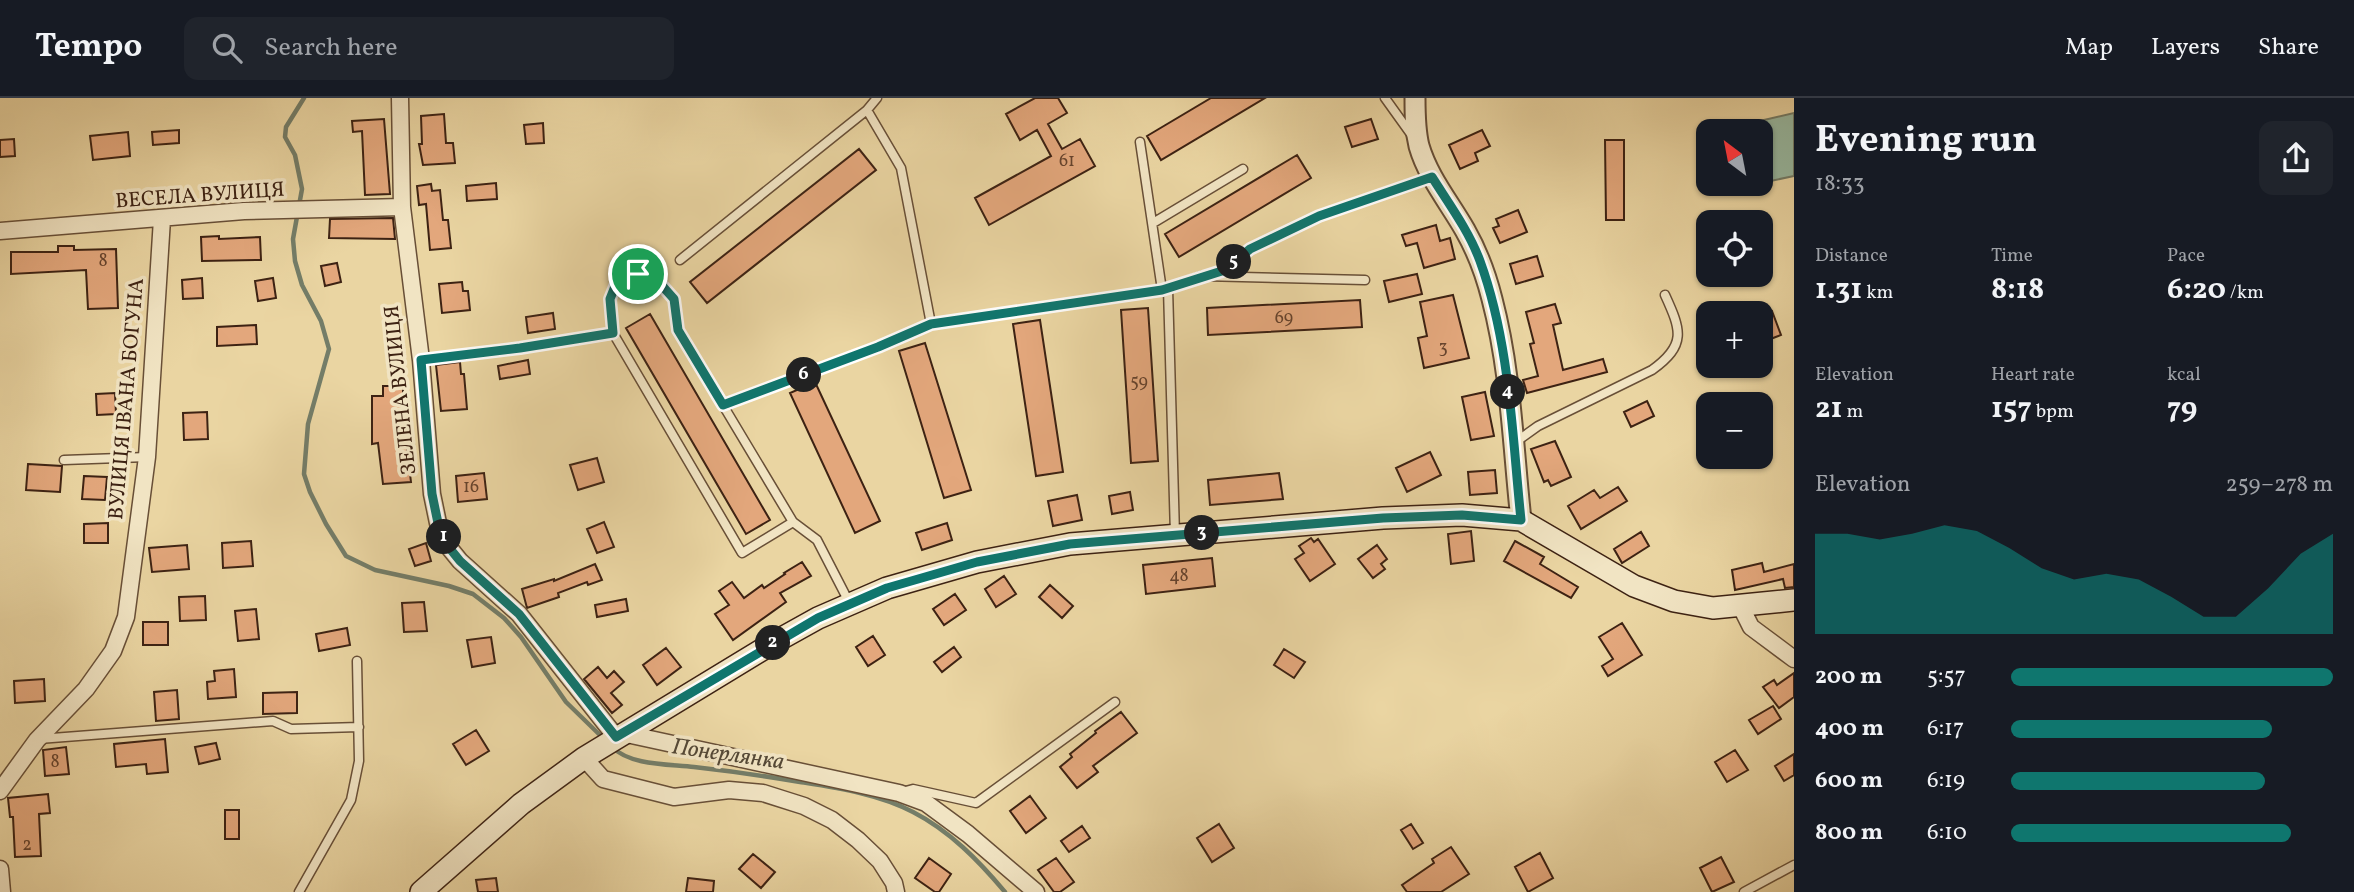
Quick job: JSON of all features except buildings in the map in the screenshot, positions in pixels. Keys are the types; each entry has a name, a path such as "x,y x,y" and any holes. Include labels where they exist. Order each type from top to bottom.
{"main road":[{"path":"421,892 521,804 606,743 773,643 849,603 914,579 1014,554 1070,544 1383,518 1462,515 1521,520 1634,586 1693,605 1713,608 1741,607 1794,600"}],"street":[{"name":"ЗЕЛЕНА ВУЛИЦЯ","path":"400,98 402,207 421,360 432,494 438,523 447,545 460,561 519,614 606,743 603,779 674,796 729,790 763,793 804,806 832,820 858,840 880,861 894,883 896,892"},
{"path":"1415,98 1415,123 1419,145 1432,177 1474,249 1492,299 1507,380 1521,520"},
{"name":"ВЕСЕЛА ВУЛИЦЯ","path":"0,231 244,211 402,207"},
{"name":"ВУЛИЦЯ ІВАНА БОГУНА","path":"0,790 37,740 86,689 113,651 126,617 147,457 162,219"},
{"path":"1741,607 1751,626 1794,659"},
{"path":"606,743 899,793 926,803 968,834 1036,892"},
{"path":"0,869 2,892"}],"lane":[{"path":"680,260 867,110 877,98"},
{"path":"1385,98 1399,121 1419,145"},
{"path":"867,110 901,168 931,324"},
{"path":"1140,142 1165,289 1175,535"},
{"path":"1153,223 1243,169"},
{"path":"723,405 878,347 931,324 1165,289 1225,270 1250,249 1319,216 1432,177"},
{"path":"793,523 742,553 613,333 610,299 616,284 630,275 648,275 657,280 674,299 678,330 793,523 817,540 849,603"},
{"path":"1202,276 1365,280"},
{"path":"1513,443 1538,426 1667,360 1679,336 1679,325 1665,295"},
{"path":"421,360 520,348"},
{"path":"64,460 147,457"},
{"path":"299,892 351,800 359,761 357,661"},
{"path":"899,793 913,789 969,803 982,801 1115,702"},
{"path":"37,740 273,721 291,729 359,727"},
{"path":"1744,892 1794,864"}],"path":[{"path":"520,348 613,333"}],"shaded area":[{"path":"1794,113 1794,176 1773,180 1773,119 1768,119"}],"waterway":[{"name":"Понерлянка","path":"304,98 286,127 285,137 295,155 302,189 293,239 295,261 302,285 321,321 329,349 308,424 304,474 310,492 346,556 375,570 473,594 504,618 521,637 566,702 604,739"},
{"name":"Понерлянка","path":"612,747 629,758 640,761 721,770 843,789 900,806 952,837 1005,892"}],"route":[{"path":"1432,177 1465,229 1479,259 1492,299 1507,380 1521,520 1462,515 1283,525 1070,544 977,562 887,588 818,618 616,737 541,638 519,614 460,561 447,545 438,523 432,494 421,360 613,333 610,299 612,291 621,280 638,274 657,280 674,299 678,330 723,405 878,347 931,324 1162,290 1225,270 1250,249 1319,216 1432,177"}]}
